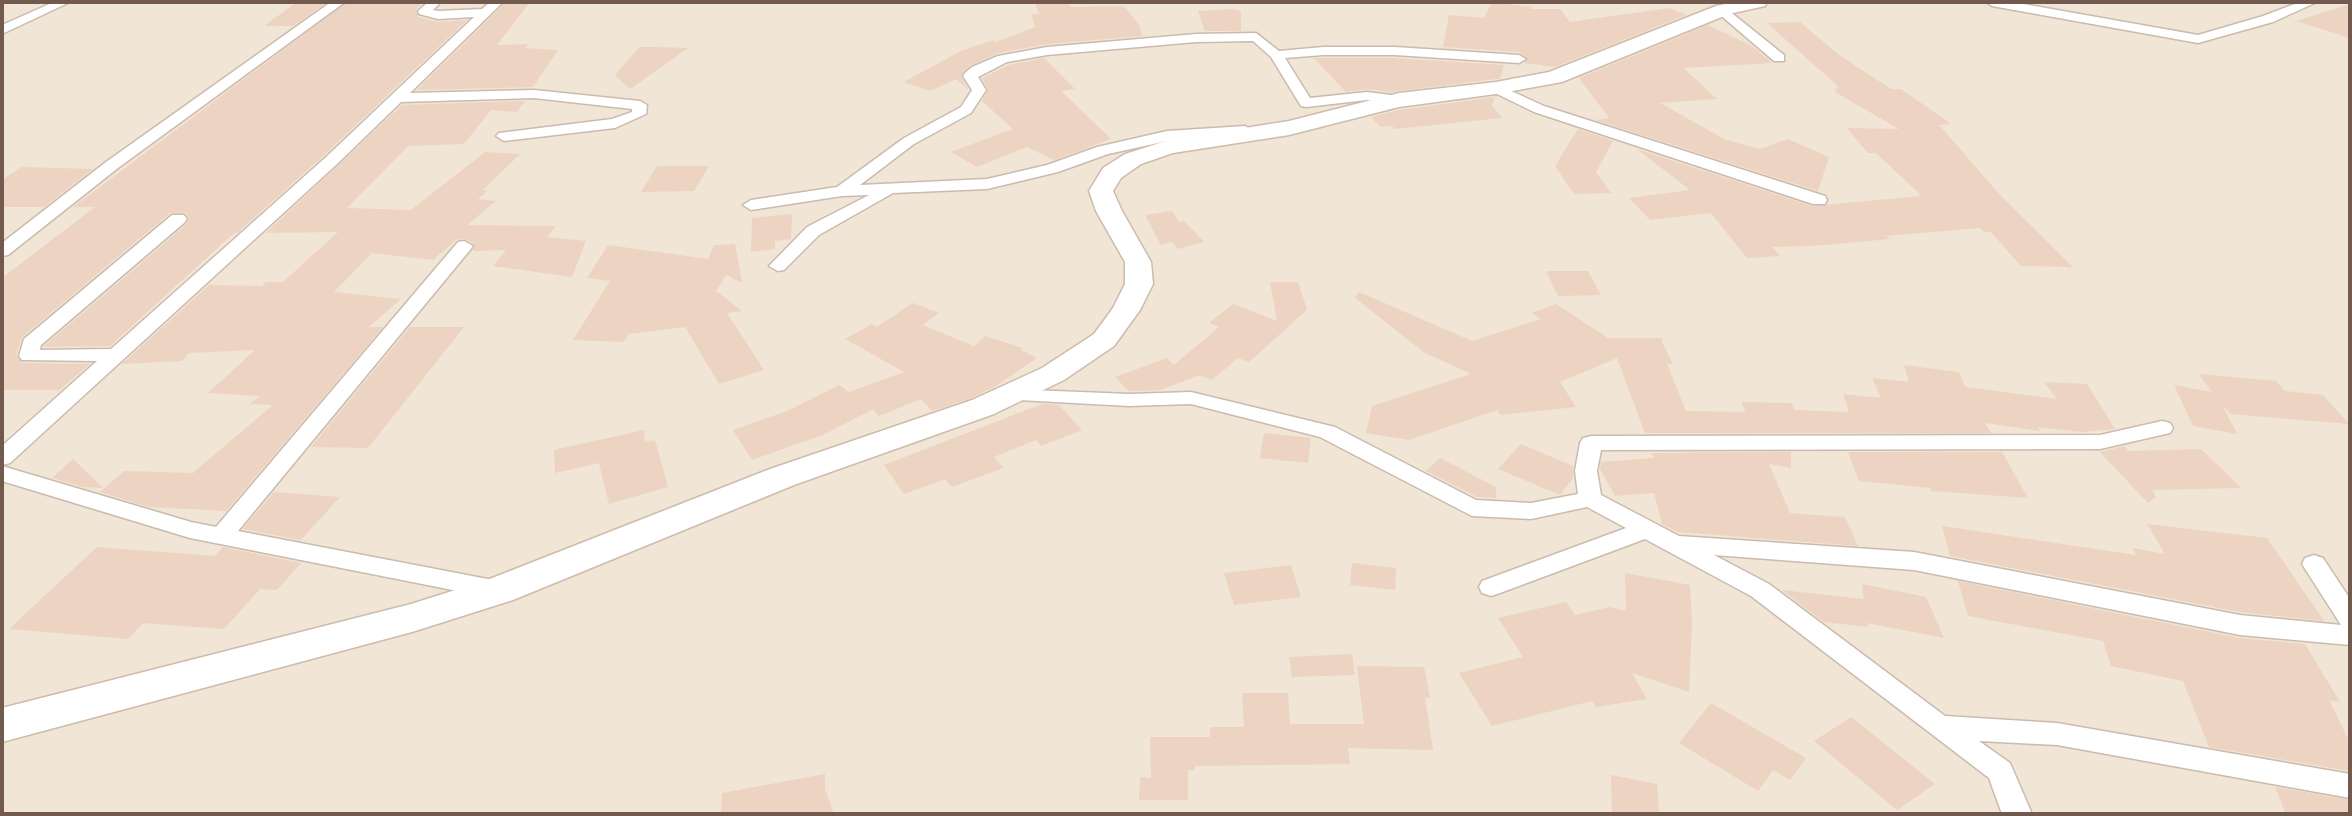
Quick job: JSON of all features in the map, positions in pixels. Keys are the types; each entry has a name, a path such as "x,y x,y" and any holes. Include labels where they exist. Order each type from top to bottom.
{"main road":[{"path":"2,725 412,618 500,590 782,477 983,407 1053,374 1104,340 1126,310 1139,284 1138,262 1109,211 1101,191 1112,173 1133,159 1169,147 1289,128 1399,100 1496,88 1554,77 1723,10 1758,2"}],"street":[{"path":"2,30 64,2"},
{"path":"2,251 112,165 339,2"},
{"path":"435,2 424,11 438,15 490,7"},
{"path":"1992,2 2198,39 2268,19 2311,2"},
{"path":"2,457 331,161 490,7"},
{"path":"1723,10 1779,58"},
{"path":"842,191 909,141 966,110 979,90 970,76 976,70 1003,59 1047,51 1196,38 1256,37 1276,55 1307,103 1367,96 1399,100"},
{"path":"1276,55 1323,51 1395,51 1519,59"},
{"path":"1496,88 1539,109 1819,200"},
{"path":"397,98 534,94 640,105 639,114 615,123 504,136"},
{"path":"751,205 842,191 988,184 1052,169 1103,150 1167,136 1289,128"},
{"path":"778,266 813,231 891,190"},
{"path":"116,355 29,356 31,343 178,219"},
{"path":"221,536 464,246"},
{"path":"1007,395 1129,400 1191,398 1327,432 1472,508 1531,511 1590,499 1760,590 2000,771 2017,814"},
{"path":"1590,499 1586,471 1591,443 2100,442 2162,428"},
{"path":"8,480 190,530 500,590"},
{"path":"1491,587 1647,529"},
{"path":"1674,543 1914,561 2241,625 2350,635"},
{"path":"2314,564 2350,618"},
{"path":"1939,727 2057,734 2350,786"}],"shaded area":[{"path":"2,2 2350,2 2350,814 2,814"}],"building":[{"path":"297,2 327,2 293,26 264,26"},
{"path":"347,2 424,2 416,9 418,17 438,22 467,20 323,156 110,346 43,347 186,225 190,219 186,213 170,213 22,337 16,355 22,363 90,364 59,390 2,390 2,278 95,207 73,207"},
{"path":"506,2 530,2 497,45 528,44 525,48 558,50 533,87 417,90"},
{"path":"1035,2 1068,2 1071,7 1124,6 1139,25 1142,36 1047,44 998,53 971,65 963,72 961,77 969,90 956,79 930,91 904,82 961,51 993,40 996,42 1035,27 1031,14 1039,14"},
{"path":"1492,2 1531,7 1530,9 1560,9 1570,22 1670,8 1686,15 1555,67 1524,63 1528,58 1519,52 1443,47 1449,15 1484,18"},
{"path":"2350,4 2350,38 2296,21"},
{"path":"1198,11 1241,11 1241,31 1205,31"},
{"path":"1800,22 1839,55 1891,89 1901,89 1951,124 1939,125 2001,196 2073,267 2021,266 1991,232 1984,232 1980,228 1886,236 1890,239 1772,247 1780,256 1747,258 1711,213 1650,220 1629,198 1690,190 1637,149 1812,206 1922,196 1876,153 1868,153 1847,128 1899,129 1835,92 1838,86 1767,23"},
{"path":"1708,25 1752,46 1772,63 1683,68 1717,99 1660,103 1724,139 1760,149 1788,139 1829,157 1818,191 1595,120 1609,118 1579,78"},
{"path":"640,47 688,48 630,89 615,75"},
{"path":"1044,58 1075,89 1061,91 1111,139 1054,160 1027,147 977,167 951,152 1013,129 982,101 988,89 982,78 1008,65"},
{"path":"1314,58 1395,58 1504,65 1500,79 1391,92 1367,89 1346,92"},
{"path":"1495,97 1492,106 1502,118 1395,129 1392,126 1381,127 1371,117 1399,110"},
{"path":"525,101 517,112 491,110 464,144 408,146 347,208 411,210 485,152 520,154 483,190 488,190 478,199 496,201 467,225 556,226 547,237 586,241 572,277 493,266 506,250 473,251 474,244 464,238 456,240 433,260 372,253 334,292 401,299 369,327 383,327 226,511 149,507 100,492 124,471 193,473 273,405 250,404 260,396 208,393 255,350 189,353 182,361 122,364 209,285 262,286 266,282 283,282 338,232 266,233 402,105"},
{"path":"1578,129 1613,141 1596,172 1611,193 1574,194 1555,166"},
{"path":"657,166 709,166 694,191 641,192"},
{"path":"22,167 93,169 44,207 2,207 2,180"},
{"path":"1172,211 1179,222 1184,221 1204,242 1178,249 1172,242 1161,245 1145,215"},
{"path":"792,214 791,239 775,241 775,249 751,252 752,218"},
{"path":"735,244 742,283 726,275 716,291 742,311 727,313 764,370 719,384 685,327 629,334 623,342 573,340 610,281 587,278 608,245 708,259 714,245"},
{"path":"1546,271 1588,271 1601,295 1558,296"},
{"path":"1270,282 1298,282 1307,310 1249,362 1238,358 1212,380 1200,375 1160,390 1129,391 1115,377 1167,358 1174,365 1219,327 1209,323 1233,304 1277,321"},
{"path":"1359,292 1472,341 1541,319 1532,313 1556,304 1608,338 1664,338 1661,340 1673,364 1667,364 1686,411 1746,412 1741,402 1791,403 1795,410 1849,412 1843,394 1881,398 1872,378 1909,382 1904,365 1959,372 1965,387 2057,399 2044,382 2087,384 2115,429 2082,432 2038,427 2040,431 1985,423 1991,433 1645,433 1617,358 1560,382 1576,407 1500,415 1497,410 1409,440 1366,433 1372,406 1471,374 1425,353 1355,298"},
{"path":"913,303 939,313 922,325 974,346 985,336 1023,348 1021,350 1037,358 996,386 971,398 932,411 921,399 879,416 873,409 825,434 752,460 733,430 787,411 839,385 849,392 904,372 845,339 872,324 877,327"},
{"path":"410,327 464,327 368,448 311,447"},
{"path":"2199,374 2276,381 2285,391 2323,395 2349,424 2230,414 2222,404 2237,434 2193,426 2174,385 2212,392"},
{"path":"1042,404 1059,405 1082,430 1041,446 1036,440 994,457 1003,468 952,487 945,479 904,494 884,465"},
{"path":"644,430 645,442 655,440 668,487 609,504 599,463 555,473 554,450"},
{"path":"1264,433 1311,438 1308,463 1260,458"},
{"path":"1521,444 1573,466 1573,478 1560,495 1498,469"},
{"path":"2125,446 2128,451 2201,449 2241,488 2152,490 2156,497 2148,503 2100,452"},
{"path":"1791,452 1791,468 1769,464 1790,513 1845,517 1858,546 1678,532 1662,524 1654,493 1615,496 1600,469 1601,462 1654,458 1652,453"},
{"path":"1848,452 2002,452 2028,498 1931,491 1931,488 1859,481"},
{"path":"1440,458 1496,487 1496,498 1477,497 1426,471"},
{"path":"73,459 103,488 83,487 52,478"},
{"path":"274,492 340,497 301,540 243,529"},
{"path":"2147,524 2267,538 2324,621 2240,612 1950,556 1942,526 2136,555 2133,548 2165,554"},
{"path":"97,547 215,556 223,547 301,563 277,590 260,589 224,629 143,623 128,639 9,629"},
{"path":"1352,563 1396,568 1395,590 1350,585"},
{"path":"1291,565 1301,597 1234,605 1224,573"},
{"path":"1625,573 1690,585 1692,623 1689,692 1632,673 1647,699 1596,707 1592,701 1492,726 1459,673 1523,657 1498,618 1566,602 1575,615 1610,607 1626,611"},
{"path":"1958,581 2239,638 2305,644 2340,702 2329,700 2350,743 2350,771 2209,747 2183,681 2111,666 2103,641 1968,616"},
{"path":"1862,584 1926,597 1944,638 1867,623 1869,627 1824,622 1782,590 1864,599"},
{"path":"1352,654 1355,675 1292,677 1289,657"},
{"path":"1357,666 1424,667 1430,698 1425,698 1433,750 1348,748 1350,764 1195,766 1195,770 1188,770 1188,800 1139,800 1140,777 1151,778 1150,737 1210,737 1210,727 1244,727 1242,693 1288,693 1290,724 1364,724"},
{"path":"1711,703 1806,758 1790,780 1773,770 1758,791 1679,743"},
{"path":"1851,717 1935,784 1897,810 1814,741"},
{"path":"825,774 825,789 834,814 721,814 722,793"},
{"path":"1611,775 1657,784 1659,814 1612,814"},
{"path":"2275,787 2350,800 2350,814 2286,814"}]}
